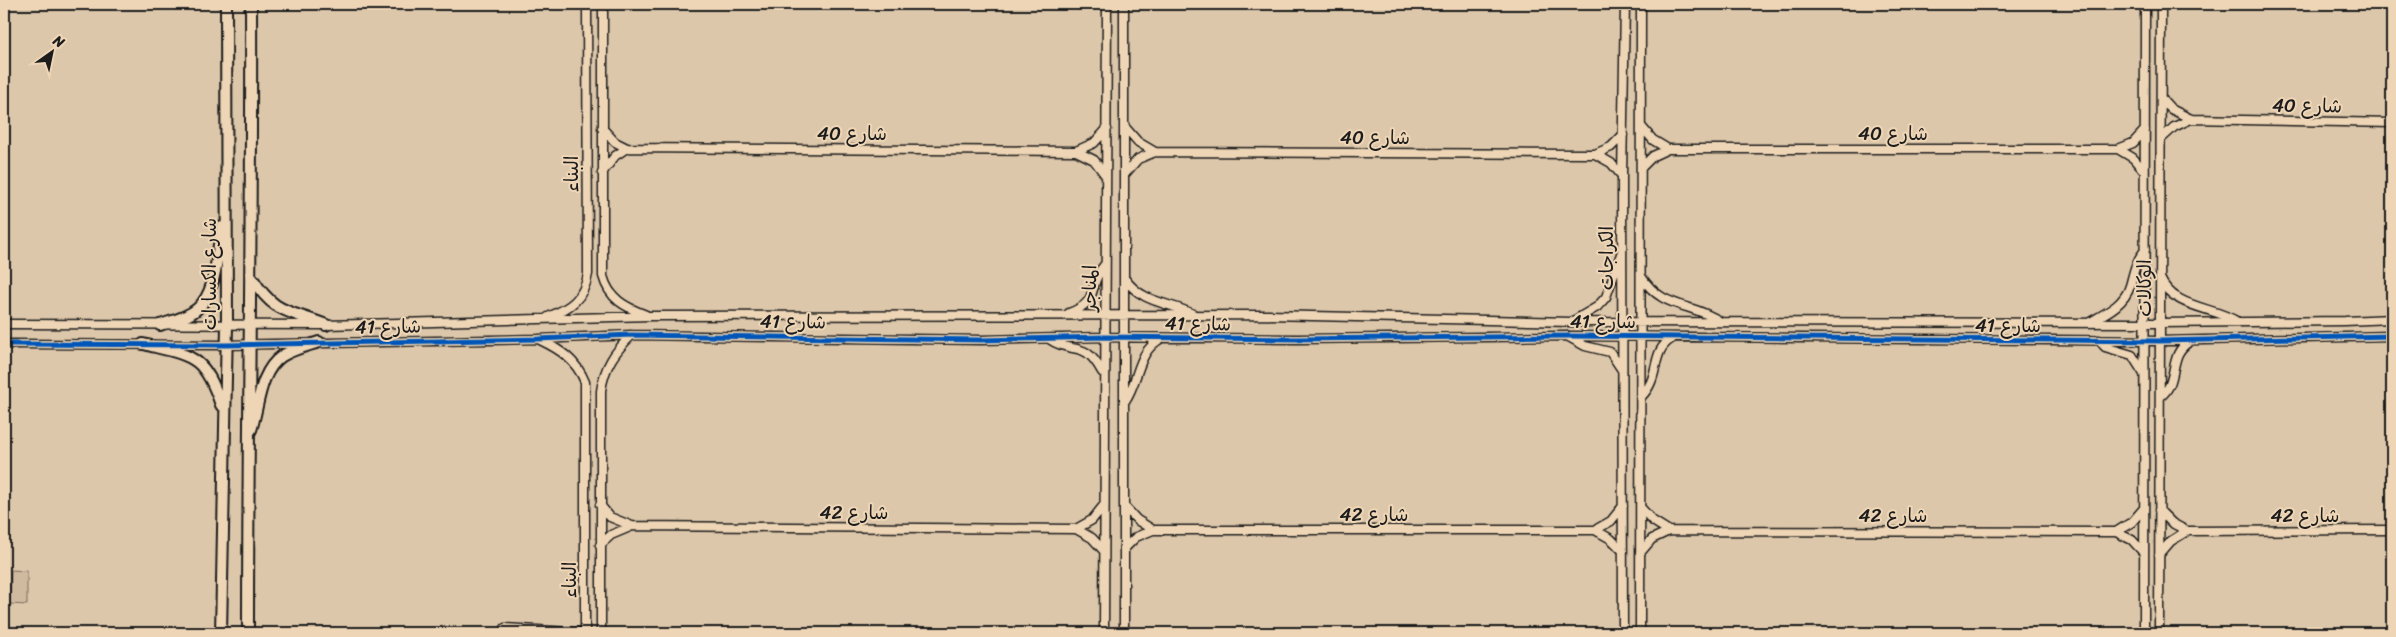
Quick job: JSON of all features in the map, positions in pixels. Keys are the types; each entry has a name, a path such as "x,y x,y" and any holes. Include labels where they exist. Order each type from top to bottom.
{"street":[{"path":"221,4 226,17"},
{"name":"شارع الكسارات","path":"220,632 226,345 226,4"},
{"path":"248,633 248,441 252,278 252,4"},
{"name":"البناء","path":"542,319 573,305 582,294 587,281 588,4"},
{"name":"البناء","path":"603,4 602,269 604,283 622,305 650,316"},
{"name":"المناجر","path":"1104,633 1107,4"},
{"name":"المناجر","path":"1124,4 1124,633"},
{"name":"الكراجات","path":"1623,633 1622,176 1624,4"},
{"name":"الكراجات","path":"1640,633 1641,4"},
{"name":"الوكالات","path":"2144,633 2145,4"},
{"name":"الوكالات","path":"2159,633 2161,4"},
{"name":"شارع 40","path":"2161,98 2171,109 2191,119"},
{"name":"شارع 40","path":"2161,139 2174,126 2191,119 2392,123"},
{"path":"1125,126 1138,142 1155,152"},
{"path":"1641,126 1653,140 1668,149"},
{"path":"602,128 615,142 627,148 615,156 602,173"},
{"name":"شارع 40","path":"627,148 1076,151 1094,143 1107,129"},
{"path":"2118,149 2133,142 2145,130"},
{"path":"1595,154 1611,147 1623,135"},
{"path":"1641,168 1653,156 1668,149"},
{"name":"شارع 40","path":"1668,149 2118,149"},
{"path":"2118,149 2133,158 2145,172"},
{"path":"1076,151 1094,160 1106,176"},
{"name":"شارع 40","path":"1125,174 1138,159 1155,152 1595,154"},
{"path":"1595,154 1611,162 1622,176"},
{"path":"160,324 185,317 196,310 205,300 210,288 226,209"},
{"path":"1571,322 1596,308 1606,298 1612,285 1616,263 1623,249"},
{"path":"2088,323 2114,309 2124,299 2130,287 2135,265 2145,250"},
{"path":"1062,316 1082,308 1089,302 1098,274 1105,264"},
{"path":"1641,276 1649,287 1664,300 1704,312 1721,322"},
{"path":"2160,277 2166,288 2184,302 2222,313 2238,322"},
{"path":"252,278 264,297 278,308 326,324"},
{"name":"المناجر","path":"1124,279 1134,290 1146,298 1197,316"},
{"name":"شارع 41","path":"4,324 251,325 650,316 1197,316 1571,322 2088,323 2392,319"},
{"name":"البناء","path":"600,633 602,383 610,361 632,335"},
{"name":"شارع 41","path":"4,344 226,345 538,339 632,335 981,340 1104,337 1297,339 1641,336 2144,341 2392,336"},
{"path":"1567,336 1585,346 1610,352 1623,371"},
{"path":"1641,397 1653,381 1660,349 1674,337"},
{"path":"1048,338 1058,344 1088,352 1094,357 1104,374"},
{"name":"المناجر","path":"1125,401 1134,383 1143,355 1156,342 1164,338"},
{"name":"البناء","path":"538,339 568,356 578,368 585,382 585,633"},
{"path":"2099,340 2105,347 2132,355 2144,376"},
{"path":"2160,398 2172,383 2179,352 2193,340"},
{"path":"248,441 270,368 283,355 319,342"},
{"path":"143,344 180,353 200,363 213,381 224,412"},
{"name":"شارع 42","path":"600,505 610,517 632,526 1076,530"},
{"path":"1076,530 1092,520 1104,506"},
{"path":"1595,530 1611,521 1623,506"},
{"path":"1125,507 1137,520 1152,530"},
{"path":"1640,508 1653,521 1669,531"},
{"path":"2116,532 2132,522 2144,508"},
{"path":"2159,510 2172,523 2187,531 2171,541 2159,555"},
{"name":"شارع 42","path":"600,544 611,535 632,526"},
{"path":"1076,530 1092,538 1104,551"},
{"path":"1124,549 1136,537 1152,530"},
{"name":"شارع 42","path":"1152,530 1595,530"},
{"path":"1595,530 1611,539 1623,552"},
{"name":"شارع 42","path":"2187,531 2392,530"},
{"path":"1640,553 1652,538 1669,531"},
{"name":"شارع 42","path":"1669,531 2116,532"},
{"path":"2116,532 2132,540 2144,553"},
{"path":"505,628 585,633"}],"shaded area":[{"path":"4,4 2392,4 2392,633 4,633"},
{"path":"11,570 27,571 27,605 10,604"}],"cycle path":[{"path":"4,344 226,345 538,339 632,335 981,340 1104,337 1297,339 1567,336 2160,341 2392,336"}]}
